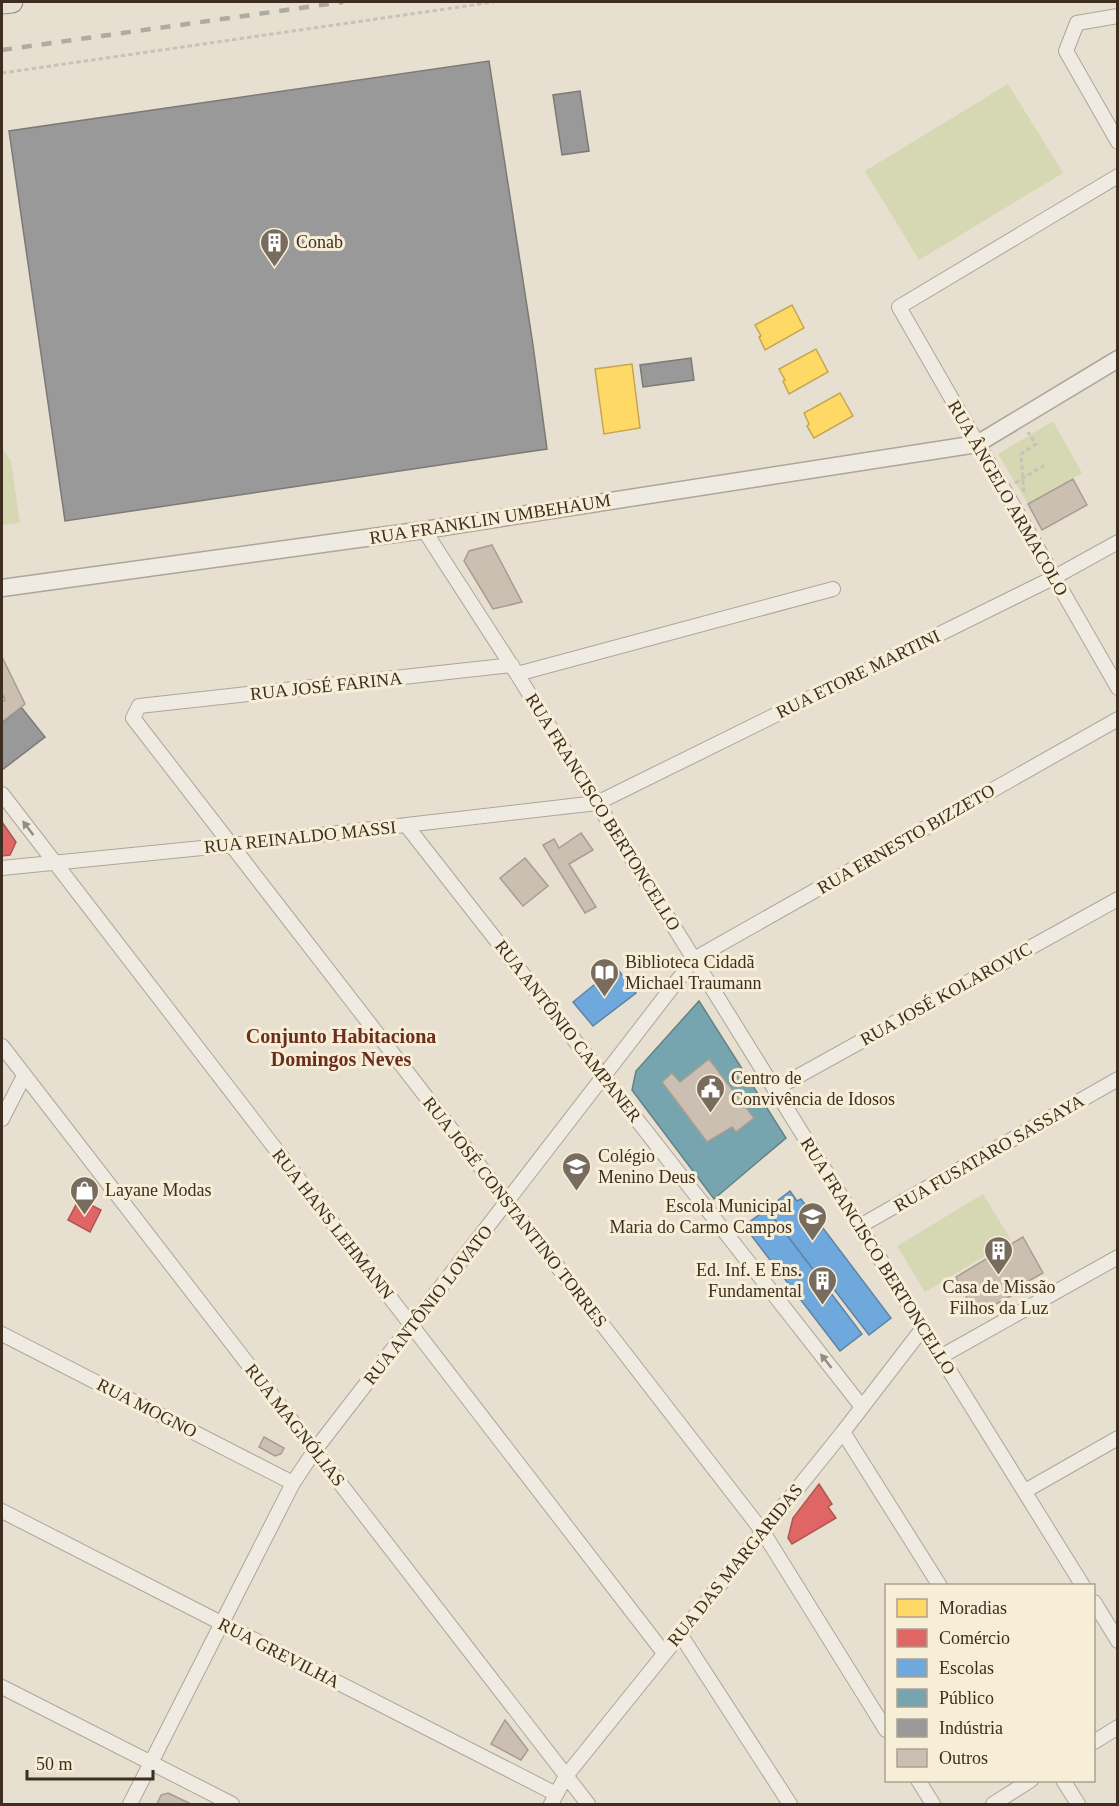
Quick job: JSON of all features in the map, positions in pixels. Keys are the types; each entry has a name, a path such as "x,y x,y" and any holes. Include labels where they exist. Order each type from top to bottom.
{"main road":[{"path":"2,3 12,2"}],"street":[{"path":"1118,16 1077,23 1066,51 1118,142"},
{"name":"RUA ÂNGELO ARMACOLO","path":"1118,176 899,307 1118,688"},
{"path":"977,444 1118,359"},
{"name":"RUA FRANKLIN UMBEHAUM","path":"2,588 424,530 977,444"},
{"name":"RUA FRANCISCO BERTONCELLO","path":"424,530 514,670 1082,1584"},
{"name":"RUA ETORE MARTINI","path":"597,803 1053,578 1118,542"},
{"name":"RUA JOSÉ FARINA","path":"139,706 514,670 833,589"},
{"name":"RUA JOSÉ CONSTANTINO TORRES","path":"139,706 133,718 763,1532 885,1728"},
{"name":"RUA ERNESTO BIZZETO","path":"694,959 1118,719"},
{"name":"RUA HANS LEHMANN","path":"2,794 664,1653"},
{"name":"RUA REINALDO MASSI","path":"2,868 232,845 597,803"},
{"name":"RUA ANTÔNIO CAMPANER","path":"406,825 605,1076 862,1407"},
{"name":"RUA JOSÉ KOLAROVIC","path":"775,1089 1118,899"},
{"name":"RUA ANTÔNIO LOVATO","path":"130,1804 293,1483 315,1450 508,1203 694,959"},
{"name":"RUA MAGNÓLIAS","path":"2,1046 588,1804"},
{"path":"2,1119 24,1076"},
{"name":"RUA FUSATARO SASSAYA","path":"860,1226 1118,1079"},
{"path":"940,1357 1118,1257"},
{"name":"RUA DAS MARGARIDAS","path":"554,1799 566,1776 843,1432 922,1329"},
{"name":"RUA MOGNO","path":"2,1334 293,1483"},
{"path":"843,1432 939,1584"},
{"path":"1025,1491 1118,1438"},
{"name":"RUA GREVILHA","path":"2,1511 222,1623 554,1799"},
{"path":"1095,1604 1118,1641"},
{"path":"680,1634 790,1804"},
{"path":"2,1687 232,1804"},
{"path":"1095,1741 1118,1728"},
{"path":"919,1782 933,1804"},
{"path":"993,1804 1028,1782"},
{"path":"1064,1782 1078,1804"}],"path":[{"path":"2,73 494,2"},
{"path":"1024,495 1021,454 1036,444 1028,431"},
{"path":"1014,484 1045,465"}],"green space":[{"path":"1008,84 1063,173 919,260 865,171"},
{"path":"1053,421 1082,473 1028,504 998,454"},
{"path":"2,448 11,461 20,523 2,525"},
{"path":"983,1194 1011,1240 925,1292 897,1246"}],"building: Moradias":[{"path":"792,305 804,328 765,350 755,325"},
{"path":"816,349 828,372 789,394 779,369"},
{"path":"632,364 640,428 604,434 595,369"},
{"path":"840,393 853,416 814,438 807,426 809,424 804,413"}],"building: Comércio":[{"path":"2,822 16,842 10,855 2,856"},
{"name":"Layane Modas","path":"79,1199 101,1210 90,1232 68,1220"},
{"path":"819,1484 832,1504 828,1507 836,1518 792,1544 788,1538 793,1518"}],"building: Escolas":[{"name":"Biblioteca Cidadã Michael Traumann","path":"616,967 636,993 593,1026 573,1002"},
{"name":"Escola Municipal Maria do Carmo Campos","path":"790,1191 797,1201 801,1199 891,1318 869,1335 823,1275 819,1277 767,1209"},
{"name":"Ed. Inf. E Ens. Fundamental","path":"767,1209 862,1334 840,1351 744,1226"}],"building: Público":[{"name":"Centro de Convivência de Idosos","path":"699,1001 786,1138 714,1199 632,1090 636,1071"}],"building: Indústria":[{"name":"Conab","path":"489,61 547,449 65,521 9,131"},
{"path":"580,91 589,151 562,155 553,95"},
{"path":"691,358 694,380 643,387 640,365"},
{"path":"21,707 45,737 2,770 2,723"}],"building: Outros":[{"path":"1073,479 1087,505 1042,530 1028,504"},
{"path":"492,545 522,602 493,609 464,561 469,551"},
{"path":"2,657 25,704 2,722 2,702 5,700 2,693"},
{"path":"581,833 593,850 569,864 596,907 585,913 543,845 554,839 559,848"},
{"path":"525,858 548,886 523,906 500,878"},
{"path":"709,1059 754,1118 736,1132 732,1127 707,1142 662,1082 672,1073 680,1082"},
{"name":"Casa de Missão Filhos da Luz","path":"1023,1237 1043,1273 1009,1292 1011,1296 976,1315 956,1277"},
{"path":"264,1437 284,1448 281,1454 275,1456 259,1447"},
{"path":"505,1720 528,1750 521,1760 491,1744"},
{"path":"168,1793 191,1804 157,1804 161,1795"}],"railway":[{"path":"2,50 343,2"}],"place":[{"name":"Conab","path":"275,268"},
{"name":"Biblioteca Cidadã Michael Traumann","path":"604,998"},
{"name":"Centro de Convivência de Idosos","path":"710,1114"},
{"name":"Colégio Menino Deus","path":"577,1192"},
{"name":"Layane Modas","path":"84,1216"},
{"name":"Escola Municipal Maria do Carmo Campos","path":"813,1242"},
{"name":"Casa de Missão Filhos da Luz","path":"999,1276"},
{"name":"Ed. Inf. E Ens. Fundamental","path":"823,1306"}],"district":[{"name":"Conjunto Habitaciona Domingos Neves","path":"341,1048"}]}
